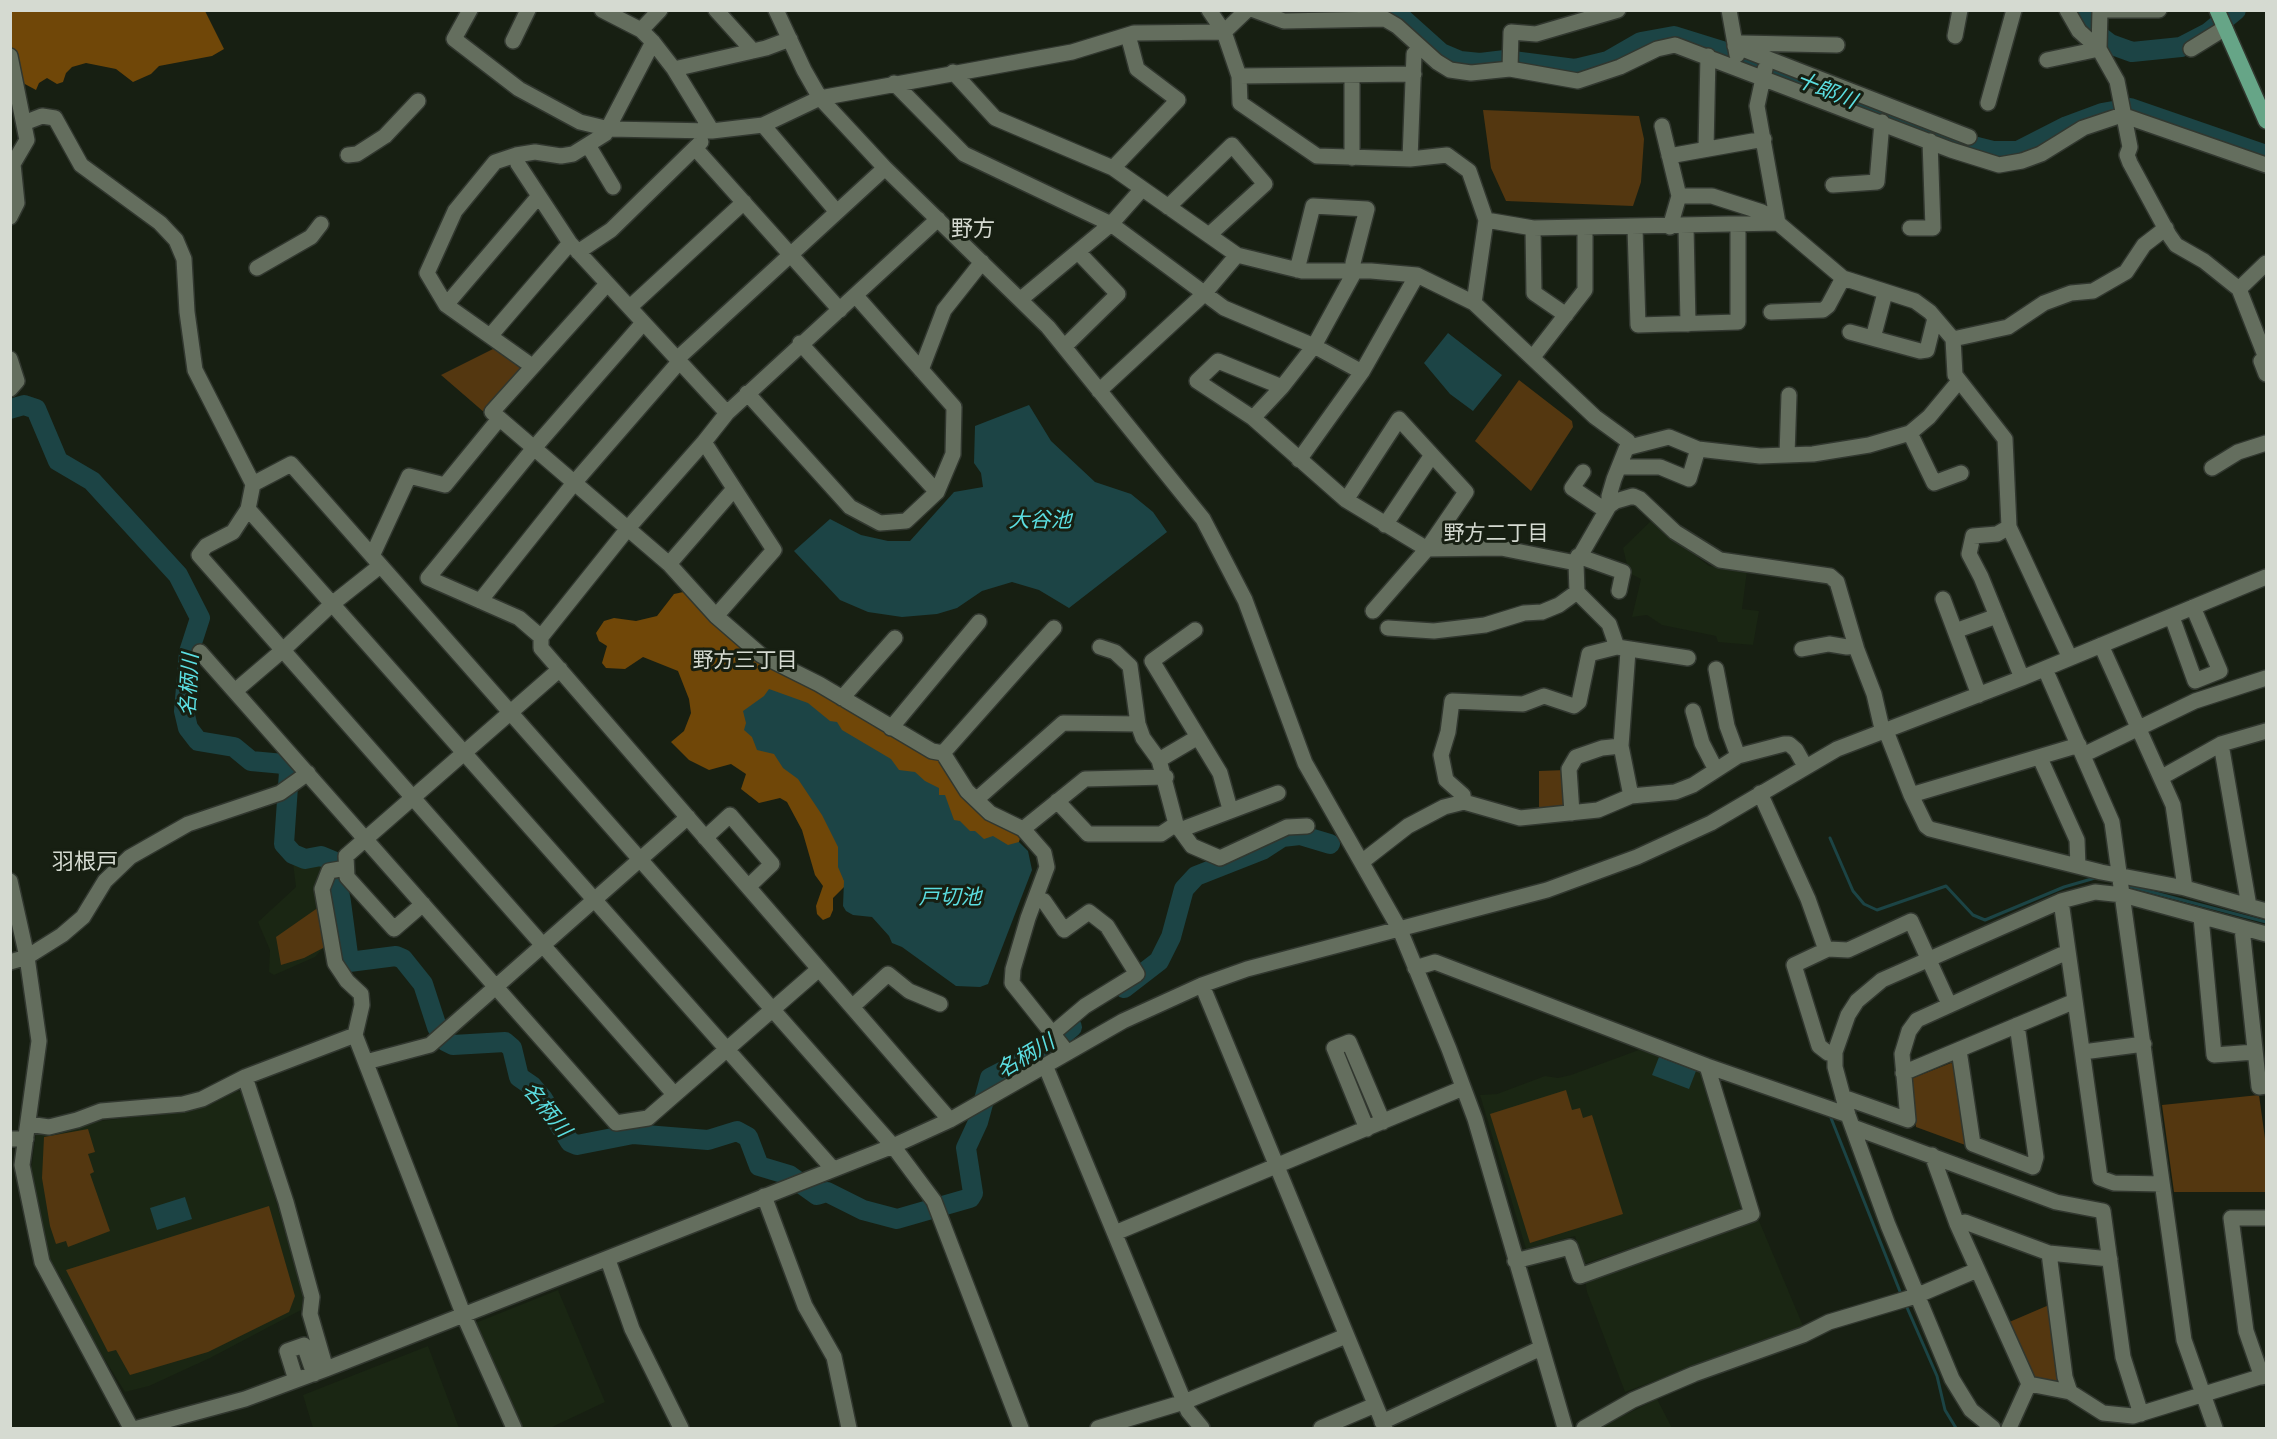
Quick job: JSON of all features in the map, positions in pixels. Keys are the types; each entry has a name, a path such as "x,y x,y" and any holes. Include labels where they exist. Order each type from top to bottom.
{"main road":[{"path":"2217,10 2266,121"}],"street":[{"path":"470,10 454,39 519,89 580,122 609,129 712,131 763,124 820,98 1071,52 1128,35 1224,32 1247,10"},
{"path":"513,41 528,10"},
{"path":"602,10 641,30 652,42 674,69 712,131"},
{"path":"641,30 660,10"},
{"path":"716,10 753,51"},
{"path":"776,10 820,98 885,168 1021,299 1064,347 1203,519 1245,600 1305,762 1400,930 1463,1088 1475,1119 1565,1428"},
{"path":"1209,10 1224,32 1239,76 1240,103 1317,156 1410,159 1447,155 1469,171 1486,220 1474,303"},
{"path":"1254,10 1284,21 1385,20 1397,26 1450,70 1471,73 1510,69 1578,81 1620,68 1657,49 1675,45 1763,76 1951,150 1999,165 2032,158 2083,128 2122,115 2266,165"},
{"path":"1510,69 1511,32 1536,34 1618,10"},
{"path":"1729,10 1738,67"},
{"path":"1955,36 1960,10"},
{"path":"1988,103 2014,10"},
{"path":"2067,10 2079,31 2099,49 2116,81 2130,147 2127,155 2130,163 2176,245 2204,261 2239,289 2266,358 2261,361 2266,374"},
{"path":"2099,49 2100,15 2159,10"},
{"path":"2191,50 2225,28"},
{"path":"1113,168 1178,100 1137,69 1128,35"},
{"path":"674,69 753,51 790,39"},
{"path":"532,366 446,305 427,273 455,211 495,162 535,152 561,156 573,154 609,129 652,42"},
{"path":"1735,45 1837,45"},
{"path":"1735,45 1969,137"},
{"path":"1410,159 1414,54 1421,48"},
{"path":"2047,60 2099,49"},
{"path":"10,56 15,103 24,123 27,140 13,164 17,203 10,217"},
{"path":"1706,149 1708,56"},
{"path":"1768,58 1758,106 1778,223"},
{"path":"953,72 995,118 1113,168 1237,255 1297,270 1417,275 1474,303 1595,417 1628,441 1630,447"},
{"path":"1239,76 1414,74"},
{"path":"1352,75 1352,158"},
{"path":"894,83 964,154 1112,224 1224,308 1314,346 1362,372"},
{"path":"348,155 357,154 385,136 418,100"},
{"path":"24,123 42,116 55,118 81,165 160,222 176,240 184,259 187,312 195,370 253,484 248,509 233,532 206,546 199,555 674,1094"},
{"path":"1833,185 1877,182 1882,122"},
{"path":"763,124 837,212"},
{"path":"1662,126 1679,196 1670,227"},
{"path":"491,335 574,248 611,230 712,131"},
{"path":"1669,156 1764,139"},
{"path":"1910,228 1933,228 1930,141"},
{"path":"588,145 613,187"},
{"path":"1168,207 1232,145 1265,184 1209,235"},
{"path":"695,148 840,310"},
{"path":"516,155 518,164 538,197 574,248 727,413"},
{"path":"480,601 574,483 678,360 885,168"},
{"path":"1021,299 1112,224 1142,189"},
{"path":"1679,196 1712,196 1762,212 1843,278 1915,301 1935,318 1953,339 1955,375 2005,439 2009,527 2070,658"},
{"path":"446,305 538,197"},
{"path":"630,307 744,202"},
{"path":"1253,418 1282,387 1314,346 1355,272 1353,263 1368,208 1313,206 1297,270"},
{"path":"938,219 856,296 800,343 727,413 629,527 541,637 541,648 950,1120"},
{"path":"1486,220 1533,228 1635,228 1778,223"},
{"path":"257,268 311,237 321,224"},
{"path":"1635,228 1638,325 1688,324 1738,322 1738,225"},
{"path":"1686,226 1688,324"},
{"path":"1533,228 1534,293 1566,315"},
{"path":"1533,357 1586,290 1585,228"},
{"path":"1953,339 2008,327 2044,303 2071,293 2093,291 2126,272 2144,245 2166,228"},
{"path":"1064,347 1118,294 1078,252"},
{"path":"1100,391 1204,294 1237,255"},
{"path":"921,370 944,310 982,262"},
{"path":"2239,289 2266,263"},
{"path":"1299,460 1362,372 1417,275"},
{"path":"1771,312 1823,310 1828,306 1843,278"},
{"path":"607,284 492,412 629,527 669,564 716,616 761,655 842,698 932,751 943,753 968,791 990,813 1023,829 1044,853 1047,867 1028,918 1013,969 1012,983 1059,1043"},
{"path":"1873,338 1885,293"},
{"path":"747,393 850,507 880,522 906,521 937,492 953,454 954,407 856,296"},
{"path":"1850,332 1920,351 1927,350 1935,318"},
{"path":"541,637 519,618 428,578 534,448 643,323"},
{"path":"800,343 937,492"},
{"path":"10,359 17,381 10,389"},
{"path":"1282,387 1218,361 1197,381 1253,418 1346,500 1427,549 1501,548 1577,560 1623,572 1619,591"},
{"path":"1631,796 1621,746 1622,649 1609,624 1576,592 1577,560 1607,508 1626,449 1669,437 1698,449 1760,456 1813,454 1869,445 1910,433 1929,417 1959,381"},
{"path":"1787,455 1789,395"},
{"path":"235,691 283,650 376,561 409,476 445,485 499,419"},
{"path":"1346,500 1399,419 1466,492 1427,549 1372,611"},
{"path":"1910,433 1934,483 1961,473"},
{"path":"704,442 774,550 716,616"},
{"path":"2212,468 2238,452 2266,443"},
{"path":"1620,467 1660,467 1689,479 1698,449"},
{"path":"1385,525 1432,455"},
{"path":"253,484 291,464 893,1146 936,1208 1021,1428"},
{"path":"1583,472 1572,488 1607,508"},
{"path":"669,564 734,489"},
{"path":"1607,508 1616,501 1633,496 1640,499 1675,532 1720,560 1830,576 1837,582 1885,732 1911,795 1926,826 1930,829 2078,866 2185,888 2266,911"},
{"path":"248,509 724,1049 833,1169"},
{"path":"2009,527 1997,534 1973,536 1969,554 2022,678"},
{"path":"1059,1043 1123,1021 1247,969 1547,890 1636,857 1711,823 1837,749 2045,669 2266,577"},
{"path":"1388,628 1434,631 1485,625 1524,613 1542,612 1559,605 1576,592"},
{"path":"1943,599 1979,695"},
{"path":"2172,617 2195,681 2220,671 2193,607"},
{"path":"1955,631 1997,616"},
{"path":"891,728 979,622"},
{"path":"943,753 1054,628"},
{"path":"1195,630 1152,661 1220,773 1230,809"},
{"path":"842,698 894,638"},
{"path":"1802,649 1829,644 1856,646"},
{"path":"2101,645 2173,805 2185,888"},
{"path":"1100,647 1115,652 1130,666 1138,724 1143,738 1159,759 1166,777 1178,827 1191,846 1220,858 1287,826 1307,826"},
{"path":"1464,802 1463,795 1446,780 1441,755 1448,732 1452,700 1523,704 1544,696 1574,706 1579,702 1589,654 1622,649 1689,659"},
{"path":"200,651 616,1124 648,1118 724,1049 819,969"},
{"path":"423,904 394,929 347,877 346,856 560,669"},
{"path":"1716,669 1727,726 1738,756"},
{"path":"2045,669 2112,822 2184,1340 2215,1428"},
{"path":"1911,795 2040,758 2081,750 2138,730 2195,701 2265,683"},
{"path":"1693,711 1702,743 1716,770"},
{"path":"978,799 1063,723 1138,724"},
{"path":"2162,777 2221,744 2266,731"},
{"path":"1159,759 1198,737"},
{"path":"1363,861 1408,826 1444,807 1464,802 1520,818 1598,810 1631,796 1675,792 1738,756 1789,744 1796,750 1805,766"},
{"path":"2221,744 2249,906"},
{"path":"1572,813 1569,769 1576,757 1602,748 1621,746"},
{"path":"2040,758 2078,840 2078,866"},
{"path":"10,962 27,957 62,936 83,916 105,881 130,857 188,824 286,789 308,773"},
{"path":"1023,829 1085,779 1166,777"},
{"path":"1057,801 1088,834 1161,834 1278,793"},
{"path":"1760,793 1808,899 1826,950"},
{"path":"705,838 730,815 772,864 748,886"},
{"path":"366,1062 430,1045 444,1035 688,818"},
{"path":"346,868 329,871 322,889 334,963 347,981 361,994 362,1005 355,1035 464,1316 514,1428"},
{"path":"10,880 27,957 39,1041 21,1134 22,1165 42,1262 131,1428"},
{"path":"1993,1428 1971,1410 1909,1298 1843,1096 1834,1052 1842,1026 1857,1001 1882,980 2061,901 2094,892 2123,895 2266,934"},
{"path":"138,1428 245,1399 464,1316 893,1146 985,1101 1045,1065 1085,1006 1137,974 1107,926 1089,912 1064,930 1044,901"},
{"path":"2061,901 2100,1178 2114,1183 2162,1184"},
{"path":"2201,917 2214,1055 2255,1052"},
{"path":"1834,1052 1828,1053 1820,1046 1794,965 1826,950 1848,950 1911,921 1949,1004"},
{"path":"2242,928 2259,1087 2266,1086"},
{"path":"1843,1096 1908,1120 1902,1054 1909,1031 1917,1020 2067,952"},
{"path":"1415,968 1435,962 2056,1202 2103,1211 2123,1357 2141,1414"},
{"path":"852,1007 888,974 909,991 940,1004"},
{"path":"1202,986 1384,1425 1541,1348"},
{"path":"1903,1073 2075,1000"},
{"path":"1959,1050 1973,1144 2033,1167 2036,1157 2017,1025"},
{"path":"21,1134 77,1120 100,1111 183,1104 202,1099 246,1077 355,1035"},
{"path":"1367,1128 1334,1048 1349,1042 1383,1122"},
{"path":"2083,1052 2144,1044"},
{"path":"1045,1065 1184,1402 1202,1428"},
{"path":"1515,1261 1570,1247 1580,1276 1752,1214 1707,1066"},
{"path":"246,1077 286,1202 312,1297 310,1314 320,1371"},
{"path":"1115,1233 1463,1088"},
{"path":"1932,1155 1977,1270 2029,1384 2009,1428"},
{"path":"769,1194 805,1306 834,1357 849,1428"},
{"path":"2029,1384 2070,1392 2103,1413 2121,1417 2141,1414 2264,1376 2246,1331 2231,1218 2266,1218"},
{"path":"1958,1224 1965,1222 2049,1252 2110,1259"},
{"path":"2049,1252 2065,1377 2070,1392"},
{"path":"608,1260 632,1329 681,1428"},
{"path":"1584,1428 1633,1400 1694,1374 1803,1335 1829,1322 1909,1298 1977,1270"},
{"path":"1098,1428 1184,1402 1346,1336"},
{"path":"296,1380 288,1351 304,1345 320,1371"},
{"path":"1321,1428 1375,1405"}],"shaded area":[{"path":"11,10 205,11 224,49 212,56 159,66 151,74 133,82 116,69 86,63 72,67 66,73 63,82 57,84 47,78 39,83 36,90 23,83 11,58"},
{"path":"1483,110 1639,116 1644,139 1641,182 1633,206 1506,201 1491,168"},
{"path":"497,347 523,368 485,413 441,375"},
{"path":"1519,380 1572,421 1573,427 1531,491 1475,441"},
{"path":"1653,519 1666,533 1709,566 1747,571 1742,609 1759,611 1753,645 1718,642 1716,636 1662,625 1647,615 1632,617 1641,579 1629,573 1623,548"},
{"path":"688,591 710,614 935,756 1021,835 1018,845 1013,848 989,844 777,753 801,777 816,799 838,844 845,886 833,898 833,910 830,917 823,920 817,914 816,906 823,886 815,875 802,830 787,802 780,798 759,803 741,789 746,774 731,764 709,770 689,760 671,742 684,731 691,713 689,699 678,671 643,657 625,669 606,668 602,663 607,646 599,641 596,633 604,621 614,618 636,621 657,616 674,594"},
{"path":"1566,770 1569,807 1539,810 1539,771"},
{"path":"320,862 326,865 328,943 315,957 274,975 269,972 270,950 258,922 296,887 293,863"},
{"path":"319,907 323,948 304,958 281,965 276,937"},
{"path":"1644,1048 1700,1067 1745,1208 1584,1264 1575,1236 1526,1249 1480,1095 1497,1094 1545,1076 1558,1078 1571,1075"},
{"path":"1951,1063 1957,1066 1968,1146 1916,1127 1910,1086 1913,1078"},
{"path":"1566,1090 1572,1110 1580,1108 1583,1118 1592,1115 1623,1214 1530,1243 1490,1114"},
{"path":"236,1091 243,1092 304,1295 301,1310 210,1358 149,1386 125,1392 89,1334 61,1277 46,1255 31,1172 36,1133 57,1133 100,1121 186,1111 214,1103"},
{"path":"2259,1095 2266,1146 2266,1192 2174,1192 2162,1105"},
{"path":"88,1129 95,1152 88,1154 94,1172 90,1174 110,1231 68,1247 66,1241 56,1244 50,1226 42,1178 44,1137"},
{"path":"269,1206 295,1296 289,1312 208,1352 130,1375 116,1350 108,1352 66,1270"},
{"path":"1757,1216 1803,1326 1625,1392 1587,1292 1585,1279"},
{"path":"558,1290 605,1402 550,1428 521,1428 473,1324"},
{"path":"2049,1305 2064,1388 2034,1381 2007,1323"},
{"path":"428,1346 459,1428 313,1428 303,1395"},
{"path":"1657,1399 1672,1428 1599,1428"}],"water":[{"path":"1448,333 1502,375 1473,411 1450,394 1424,363"},
{"name":"大谷池","path":"1029,405 1051,441 1095,482 1131,494 1153,512 1167,532 1069,608 1039,590 1012,582 982,591 957,608 937,614 902,617 868,612 840,600 794,551 830,519 861,535 888,541 910,541 954,492 983,487 981,473 974,463 975,426"},
{"name":"戸切池","path":"769,689 808,703 830,721 837,722 842,730 891,759 899,770 915,772 925,781 939,788 939,795 945,795 954,820 960,821 970,831 975,831 984,839 993,836 1008,845 1019,842 1028,851 1032,870 988,984 980,987 956,986 902,947 892,943 889,936 872,917 853,915 846,911 843,906 844,881 838,867 838,847 822,815 798,779 783,768 774,754 757,750 752,737 744,730 746,723 743,711 764,696"},
{"path":"1659,1057 1696,1071 1689,1089 1652,1075"},
{"path":"185,1197 192,1219 157,1230 150,1208"}],"waterway":[{"name":"十郎川","path":"1288,10 1321,10"},
{"name":"十郎川","path":"1393,10 1441,53 1460,61 1480,63 1505,60 1575,69 1608,61 1641,42 1674,36 1748,59 1949,140 1993,151 2018,151 2067,126 2102,113 2130,108 2266,155"},
{"path":"2079,10 2088,27 2110,44 2132,52 2181,47 2208,33 2236,10"},
{"name":"名柄川","path":"10,409 24,405 36,409 58,461 92,481 178,575 200,618 189,652 184,711 188,728 198,741 234,747 251,761 284,764 289,772 284,844 293,854 305,859 321,856 333,861 349,962 396,956 403,959 423,984 437,1027 445,1041 453,1045 505,1042 512,1048 519,1077 532,1086 543,1099 570,1142 577,1145 633,1134 708,1140 737,1131 748,1137 759,1166 789,1175 817,1195 827,1192 863,1210 897,1219 970,1198 973,1193 966,1148 978,1122 990,1078 1046,1049 1072,1027"},
{"name":"名柄川","path":"1124,988 1159,961 1171,937 1184,889 1196,876 1262,850 1282,837 1300,835 1330,844"},
{"path":"1830,838 1853,891 1864,904 1877,910 1946,886 1973,915 1985,920 2064,887 2095,878"},
{"path":"2125,885 2266,922"},
{"path":"1831,1118 1901,1294"},
{"path":"1905,1303 1937,1376 1945,1410 1956,1428"}],"district":[{"name":"野方","path":"973,230"},
{"name":"野方二丁目","path":"1496,534"},
{"name":"野方三丁目","path":"745,661"},
{"name":"羽根戸","path":"85,863"}]}
